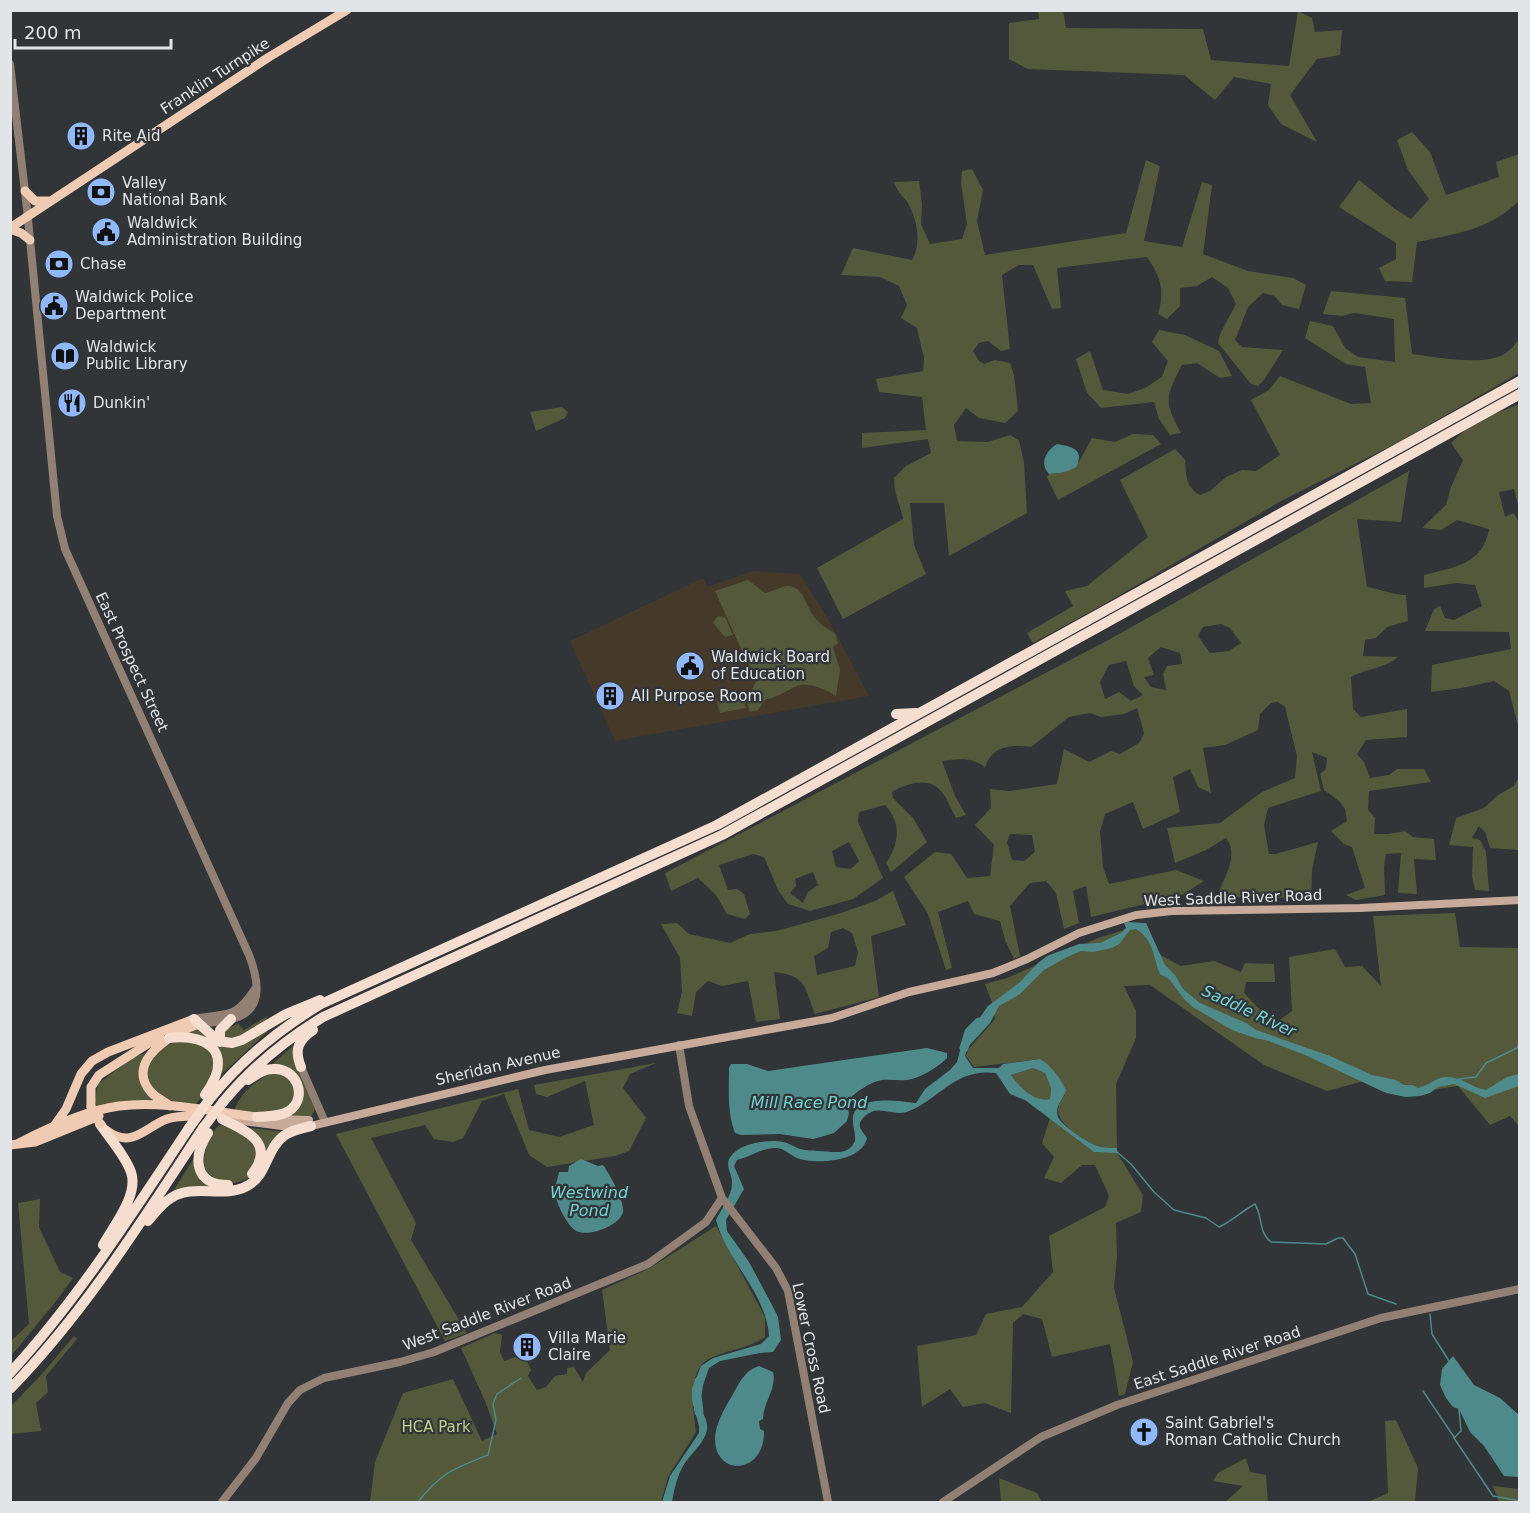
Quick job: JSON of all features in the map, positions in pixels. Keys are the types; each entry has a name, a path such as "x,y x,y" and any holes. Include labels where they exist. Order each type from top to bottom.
{"highway":[{"path":"10,1373 60,1316 82,1286 168,1160 186,1127 206,1099 271,1037 302,1016 332,998 699,833 1520,381"},
{"path":"10,1389 64,1329 207,1129 223,1102 261,1061 292,1037 358,1000 722,835 1520,394"},
{"path":"896,714 919,713"},
{"path":"871,740 883,723"},
{"path":"197,1022 220,1042 229,1044 239,1041 294,1010 315,1001 332,998"},
{"path":"301,1067 297,1052 303,1039 358,1000"},
{"path":"220,1042 220,1030 231,1019"},
{"path":"169,1038 196,1037 207,1042 215,1053 218,1061 217,1072 206,1099"},
{"path":"235,1088 261,1072 272,1069 286,1071 295,1079 299,1096 292,1109 283,1114 257,1118"},
{"path":"207,1129 198,1156 198,1167 204,1177 213,1184 229,1185 241,1182 251,1175 259,1160 259,1148 249,1132 222,1119"},
{"path":"82,1286 132,1190 130,1170 100,1124"},
{"path":"125,1245 163,1204 174,1196 191,1191 235,1191 250,1185 262,1173 280,1139 291,1132 311,1126"}],"main road":[{"name":"Franklin Turnpike","path":"10,229 269,57 347,10"},
{"path":"25,191 39,202 52,201"},
{"path":"10,229 30,240"},
{"name":"West Saddle River Road","path":"679,1045 832,1018 909,992 993,973 1028,959 1079,933 1136,915 1172,911 1360,908 1520,900"},
{"path":"51,1129 64,1113 81,1074 96,1059 174,1027 197,1022"},
{"path":"172,1107 151,1092 147,1086 144,1075 146,1064 150,1056 169,1038 197,1022"},
{"path":"174,1027 99,1075 91,1087 91,1107 100,1124 114,1135 130,1137 143,1134 169,1118 195,1116"},
{"name":"Sheridan Avenue","path":"15,1144 51,1129 128,1110 152,1110 282,1126 311,1126 545,1070 679,1045"},
{"path":"70,1099 75,1123"},
{"name":"Sheridan Avenue","path":"15,1144 35,1142 94,1112 118,1106 145,1104 257,1118 325,1122"}],"street":[{"name":"East Prospect Street","path":"10,64 28,217 57,516 65,549 249,955 256,975 256,988"},
{"path":"197,1022 231,1019 243,1015 256,999 256,988"},
{"path":"197,1022 237,1010 246,1004 256,988"},
{"name":"Lower Cross Road","path":"679,1045 688,1106 723,1200 776,1268 788,1291 828,1503"},
{"path":"301,1067 325,1122"},
{"name":"West Saddle River Road","path":"222,1503 249,1467 288,1403 308,1385 324,1378 400,1362 434,1352 648,1264 706,1222 723,1200"},
{"name":"East Saddle River Road","path":"943,1503 1041,1437 1117,1405 1381,1318 1520,1289"}],"shaded area":[{"path":"752,571 800,574 828,619 869,696 615,741 570,641 703,578 708,587"}],"green space":[{"path":"1063,10 1066,28 1203,29 1211,60 1289,66 1298,11 1312,18 1315,32 1342,30 1340,55 1317,59 1290,95 1317,142 1281,124 1268,105 1271,84 1234,77 1215,100 1184,75 1028,69 1009,59 1009,23 1039,19 1038,11"},
{"path":"1412,132 1430,152 1446,195 1499,177 1496,162 1519,154 1519,201 1483,225 1417,242 1412,282 1385,281 1379,268 1396,259 1396,243 1339,207 1359,180 1411,219 1429,199 1408,170 1397,140"},
{"path":"1146,160 1160,166 1144,241 1182,247 1202,182 1212,185 1203,254 1248,271 1293,278 1306,285 1299,309 1282,305 1275,296 1263,293 1248,307 1235,340 1242,347 1283,350 1264,380 1258,386 1251,384 1218,343 1220,334 1236,304 1228,288 1212,277 1197,286 1180,288 1180,306 1167,319 1158,314 1161,298 1160,284 1156,271 1147,257 1057,268 1061,308 1052,309 1033,265 1019,265 1002,275 1010,349 1001,351 988,341 979,343 973,351 979,361 984,364 995,360 1010,363 1014,375 1018,411 1005,423 979,418 966,408 954,425 957,441 988,442 1010,435 1019,440 1024,463 1027,513 949,556 944,503 910,503 914,545 926,574 843,619 817,568 903,519 894,478 906,466 931,453 928,439 862,448 862,433 926,430 922,397 879,392 876,379 923,371 924,358 917,328 901,318 907,305 899,286 880,277 841,275 853,248 912,260 917,248 915,220 894,182 919,181 922,205 921,224 930,244 962,239 967,224 961,183 962,171 972,169 983,190 977,221 985,255 1126,233"},
{"path":"1331,291 1405,298 1412,354 1460,360 1486,359 1506,353 1519,339 1519,373 1397,443 1283,500 1033,643 1027,633 1073,606 1065,591 1087,586 1148,537 1120,480 1175,449 1185,460 1189,485 1200,495 1210,491 1226,477 1242,470 1256,471 1280,455 1251,400 1269,390 1280,376 1351,404 1371,403 1365,367 1346,364 1305,338 1310,321 1333,326 1345,348 1358,357 1395,362 1394,319 1354,313 1342,316 1323,314"},
{"path":"1159,330 1185,335 1219,351 1232,376 1220,378 1197,363 1182,365 1169,399 1171,413 1181,433 1170,435 1159,419 1154,402 1101,408 1087,393 1076,359 1090,351 1103,390 1128,394 1145,388 1162,377 1168,361 1152,342"},
{"path":"1519,404 1519,509 1514,489 1499,492 1505,517 1514,513 1519,523 1519,730 1509,691 1494,681 1431,692 1432,665 1511,649 1509,632 1425,631 1434,609 1440,606 1445,618 1454,620 1482,606 1475,585 1456,583 1424,588 1424,575 1456,566 1474,557 1486,541 1489,529 1457,520 1441,530 1422,528 1446,505 1463,460 1451,443 1465,430"},
{"path":"562,407 568,412 565,418 536,431 530,412"},
{"path":"1133,434 1153,435 1161,444 1058,500 1047,477 1049,474 1073,468 1092,438 1115,442"},
{"path":"1409,471 1401,522 1357,519 1367,587 1406,595 1408,621 1387,627 1376,638 1365,640 1363,656 1398,657 1388,664 1351,677 1353,709 1361,717 1407,709 1407,737 1366,740 1357,754 1364,762 1370,778 1389,775 1397,769 1424,769 1431,782 1369,791 1368,810 1375,818 1374,834 1405,831 1413,837 1434,839 1436,860 1414,859 1417,894 1398,893 1401,853 1386,854 1385,895 1356,900 1346,895 1365,888 1352,847 1344,844 1331,831 1347,821 1345,809 1339,801 1324,790 1320,774 1326,769 1327,758 1312,752 1321,791 1268,808 1264,825 1269,854 1318,842 1312,870 1311,898 1216,897 1231,860 1230,845 1226,838 1206,850 1175,863 1167,828 1220,823 1262,792 1295,778 1297,756 1285,707 1278,702 1271,703 1260,714 1258,730 1225,745 1203,748 1211,793 1198,787 1190,769 1173,777 1180,812 1143,829 1133,802 1105,814 1100,832 1103,867 1109,884 1176,870 1204,881 1182,895 1091,917 1086,886 1073,891 1079,923 1064,929 1056,893 1046,881 1030,883 1010,906 1020,956 1014,959 1005,940 1000,921 974,914 968,901 938,912 952,968 946,970 928,914 904,877 935,852 951,854 967,878 990,876 994,845 975,825 991,808 990,789 1009,791 1057,784 1064,749 1089,762 1111,751 1120,754 1139,743 1144,733 1137,708 1124,714 1101,717 1090,713 1069,717 1031,747 1016,746 997,751 985,768 970,760 942,761 955,796 966,815 956,818 943,794 938,788 927,783 915,783 892,792 893,798 913,818 927,842 891,872 886,863 896,841 894,819 885,805 859,812 858,822 883,878 853,899 810,911 788,904 778,890 764,857 753,854 719,865 728,890 737,889 744,894 750,914 745,919 727,914 716,895 698,878 671,891 665,873 1112,638","holes":["1221,624 1230,628 1241,643 1229,651 1210,653 1198,636 1203,627","1161,647 1180,653 1182,664 1167,666 1163,674 1166,690 1151,687 1144,677 1154,675 1148,658","1126,661 1134,686 1143,695 1131,701 1119,692 1105,699 1100,682 1109,665","1010,834 1032,835 1035,852 1024,861 1012,860 1007,842","849,842 859,861 851,869 836,867 832,851","813,872 818,885 808,892 803,903 790,893 796,886 795,879"]},
{"path":"748,580 765,593 786,586 794,587 802,594 815,618 835,633 838,643 833,647 840,670 836,696 810,685 801,685 766,699 758,710 750,712 745,696 756,682 715,591"},
{"path":"718,616 725,617 733,635 725,637 713,623"},
{"path":"743,696 746,708 720,713 717,701"},
{"path":"1519,777 1519,850 1490,848 1485,832 1479,826 1472,838 1480,840 1486,852 1489,891 1475,890 1472,876 1473,847 1449,845 1456,818 1484,808 1498,795 1514,786"},
{"path":"893,891 906,925 871,936 879,997 815,1014 803,984 793,976 774,972 780,1019 756,1022 748,981 722,986 708,981 696,992 692,1016 677,1013 682,992 680,958 661,924 677,923 689,934 730,943 750,934 776,931 875,901","holes":["843,928 852,933 858,952 855,966 817,975 814,956 828,948 831,932"]},
{"path":"1455,913 1460,947 1519,948 1519,1126 1510,1116 1490,1125 1458,1086 1418,1092 1364,1081 1327,1091 1264,1065 1150,985 1124,986 1136,1011 1136,1038 1116,1084 1117,1153 1143,1195 1141,1212 1116,1223 1117,1257 1114,1288 1133,1362 1125,1394 1119,1396 1110,1344 1052,1357 1042,1319 1023,1314 1013,1323 1011,1413 985,1403 963,1407 950,1389 922,1407 917,1346 976,1335 986,1314 1022,1307 1053,1272 1049,1236 1105,1207 1109,1196 1095,1165 1082,1165 1061,1183 1044,1178 1054,1157 1042,1143 1050,1118 1089,1148 1095,1146 1065,1125 1058,1111 1065,1095 1040,1059 974,1067 966,1056 968,1050 995,1019 993,1005 985,984 1007,978 1098,938 1137,926 1160,955 1181,966 1214,961 1241,972 1245,963 1274,964 1275,982 1246,982 1244,993 1274,1024 1292,1011 1289,957 1335,949 1345,967 1362,966 1381,986 1373,916"},
{"path":"267,1016 266,1021 251,1031 226,1041 222,1032 238,1023 245,1032 244,1030"},
{"path":"201,1027 215,1043 267,1029 267,1032 223,1073 220,1072 220,1057 188,1033"},
{"path":"176,1042 199,1044 207,1050 214,1061 206,1092 194,1106 161,1098 98,1112 95,1100 98,1084 132,1058"},
{"path":"296,1043 315,1108 309,1118 286,1116 301,1090 271,1065"},
{"path":"656,1063 630,1074 623,1088 646,1118 629,1151 615,1156 547,1167 529,1155 504,1094 482,1101 463,1138 453,1142 434,1139 425,1125 371,1138 416,1223 411,1240 467,1333 445,1341 336,1134 518,1089 529,1130 559,1137 594,1125 585,1081 547,1097 536,1094 534,1085"},
{"path":"1033,1068 1045,1073 1051,1088 1050,1099 1032,1096 1011,1075"},
{"path":"274,1072 288,1076 296,1094 282,1115 234,1111 250,1087"},
{"path":"219,1125 239,1131 260,1156 252,1176 238,1182 226,1183 203,1169 211,1135"},
{"path":"250,1128 285,1132 262,1164"},
{"path":"196,1155 214,1187 172,1193"},
{"path":"40,1199 39,1227 60,1272 73,1278 11,1356 11,1341 29,1324 18,1203"},
{"name":"HCA Park","path":"716,1226 765,1317 765,1337 709,1359 702,1364 697,1372 693,1392 696,1432 668,1477 661,1502 370,1502 375,1462 403,1393 453,1379 482,1441 497,1434 461,1348 495,1333 502,1335 500,1352 504,1361 524,1354 531,1370 528,1376 537,1390 546,1387 555,1376 567,1374 567,1368 574,1367 583,1382 586,1373 610,1350 602,1290 650,1268"},
{"path":"74,1336 77,1339 46,1376 48,1392 36,1403 41,1431 11,1434 11,1406"},
{"path":"1396,1420 1418,1468 1415,1502 1368,1502 1388,1493 1385,1421"},
{"path":"1246,1458 1250,1472 1266,1475 1268,1502 1225,1502 1243,1486 1213,1481 1218,1473"},
{"path":"999,1478 1037,1493 1042,1502 1001,1502"},
{"path":"1493,1486 1519,1489 1519,1502 1499,1502"}],"water":[{"path":"1057,444 1076,451 1079,457 1077,465 1067,471 1049,474 1044,466 1045,458"},
{"path":"1124,923 1146,923 1165,965 1175,975 1183,989 1200,1003 1246,1023 1256,1030 1330,1056 1372,1075 1418,1088 1440,1078 1452,1077 1486,1090 1507,1077 1519,1074 1519,1086 1485,1098 1454,1084 1438,1087 1420,1096 1406,1097 1386,1093 1305,1055 1232,1030 1193,1007 1169,979 1160,974 1150,944 1136,929 1130,930 1119,944 1112,948 1093,952 1081,951 1067,957 1044,970 1020,994 999,1006 990,1023 967,1048 965,1056 973,1068 999,1068 1003,1064 1040,1059 1049,1065 1066,1090 1057,1109 1060,1121 1093,1144 1100,1147 1117,1148 1117,1153 1094,1152 1025,1100 1010,1094 996,1073 982,1073 959,1079 909,1111 903,1113 870,1112 860,1122 861,1129 867,1138 857,1152 848,1157 826,1161 805,1160 772,1148 737,1160 734,1166 744,1189 726,1220 727,1231 749,1262 778,1317 781,1340 773,1352 720,1361 709,1368 702,1388 696,1394 706,1420 707,1430 681,1470 672,1502 662,1502 670,1476 699,1433 692,1389 701,1366 713,1358 761,1344 769,1336 761,1305 728,1250 716,1220 732,1187 728,1166 731,1156 748,1145 770,1141 805,1150 839,1152 848,1149 855,1141 853,1117 862,1105 880,1101 916,1103 925,1089 957,1062 962,1043 988,1006 1019,983 1047,956 1079,944 1100,943 1121,933 1126,928","holes":["1033,1068 1045,1073 1051,1088 1050,1099 1032,1096 1011,1075"]},
{"name":"Mill Race Pond","path":"927,1048 947,1053 947,1058 916,1078 882,1080 862,1088 846,1102 849,1113 847,1121 834,1133 813,1139 780,1134 741,1135 735,1133 729,1101 731,1064 747,1064 768,1071"},
{"name":"Westwind Pond","path":"581,1159 598,1166 603,1165 616,1188 623,1207 621,1217 611,1225 598,1231 584,1233 571,1227 555,1194 559,1172 568,1172 569,1166"},
{"path":"1453,1356 1474,1385 1500,1398 1519,1415 1519,1477 1504,1476 1484,1446 1470,1432 1459,1409 1453,1407 1446,1398 1440,1385 1442,1369"},
{"path":"759,1366 773,1372 774,1378 763,1419 759,1421 760,1429 764,1431 762,1446 757,1456 749,1463 740,1466 731,1465 723,1460 717,1451 715,1439 717,1428 740,1382 746,1374"}],"waterway":[{"name":"Saddle River","path":"964,1048 969,1032 979,1022"},
{"path":"1459,1079 1476,1077 1486,1063 1517,1048 1520,1043"},
{"path":"1117,1152 1174,1210 1206,1218 1219,1227 1255,1204 1264,1234 1271,1242 1326,1244 1343,1238 1355,1254 1368,1294 1396,1304"},
{"path":"1430,1314 1432,1334 1449,1361"},
{"path":"418,1502 434,1484 449,1472 488,1455 496,1420 493,1404 497,1394 521,1378"},
{"name":"Saddle River","path":"699,1381 697,1396 699,1412"},
{"path":"1423,1391 1454,1437"},
{"path":"1459,1409 1461,1431 1454,1438 1493,1496 1520,1501"}],"place":[{"name":"Rite Aid","path":"81,136"},
{"name":"Valley National Bank","path":"101,192"},
{"name":"Waldwick Administration Building","path":"106,232"},
{"name":"Chase","path":"59,264"},
{"name":"Waldwick Police Department","path":"54,306"},
{"name":"Waldwick Public Library","path":"65,356"},
{"name":"Dunkin'","path":"72,403"},
{"name":"Waldwick Board of Education","path":"690,666"},
{"name":"All Purpose Room","path":"610,696"},
{"name":"Villa Marie Claire","path":"527,1347"},
{"name":"Saint Gabriel's Roman Catholic Church","path":"1144,1432"}]}
